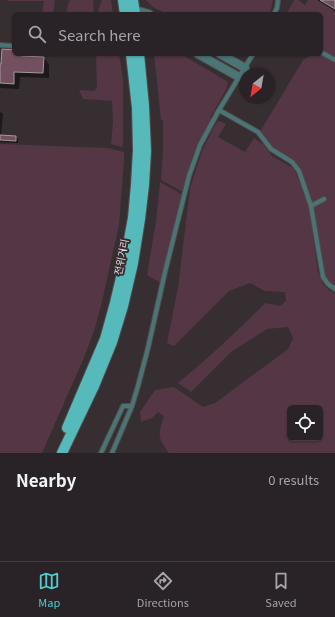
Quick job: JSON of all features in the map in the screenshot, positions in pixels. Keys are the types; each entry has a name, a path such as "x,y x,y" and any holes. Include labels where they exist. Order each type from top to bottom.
{"main road":[{"path":"123,0 132,10"},
{"name":"전위거리","path":"56,453 105,339 116,303 125,261 133,218 138,150 137,108 131,56"},
{"name":"전위거리","path":"62,453 94,386 112,342 123,306 133,263 144,185 146,151 144,106 139,56"}],"street":[{"path":"202,56 239,77"},
{"path":"224,56 245,68"}],"lane":[{"path":"275,12 278,0"},
{"path":"0,44 12,46"},
{"path":"323,53 335,60"},
{"path":"245,68 252,56"},
{"path":"112,453 132,406 148,348 165,272 190,176 200,145 239,77"},
{"path":"219,110 258,132 272,149 292,162 298,171 311,206 322,274 328,284 335,289"},
{"path":"311,206 324,199"},
{"path":"101,453 123,406 132,406"}],"shaded area":[{"path":"55,0 53,12 42,12 44,1 8,1"},
{"path":"93,0 94,12 66,12 69,1"},
{"path":"102,0 111,0 113,12 98,11"},
{"path":"146,0 273,0 270,12 163,12 153,7"},
{"path":"294,0 298,0 305,5 308,0 317,0 335,11 335,57 323,50 323,12 287,12"},
{"path":"323,55 335,59 335,292 326,285 321,277 310,206 298,172 291,163 269,150 258,135 303,60 310,56 323,56"},
{"path":"96,56 119,56 123,78 122,147 111,144 113,122 112,101 83,99 79,90 94,91 97,88"},
{"path":"154,56 184,56 228,83 226,90 210,118 212,119 194,152 183,192 161,180 163,120 161,120"},
{"path":"219,121 226,124 218,137 245,152 254,138 264,145 272,156 293,168 296,173 309,206 318,272 324,285 335,293 335,453 169,453 162,443 160,436 164,416 158,412 152,418 141,422 140,412 155,390 174,387 203,407 215,403 288,349 293,338 288,327 267,329 231,352 191,392 178,383 244,324 265,303 280,306 286,301 285,292 265,291 250,283 229,291 174,346 167,343 178,288 190,188 202,151 216,123"},
{"path":"0,144 108,148 124,152 119,225 101,306 94,331 83,360 42,453 0,453"},
{"path":"160,182 183,195 161,283 147,275 156,221"}],"building":[{"path":"320,0 335,0 335,9"},
{"path":"2,49 12,50 12,56 44,57 43,73 14,72 14,84 0,83"},
{"path":"0,135 16,136 16,141 0,140"}]}
